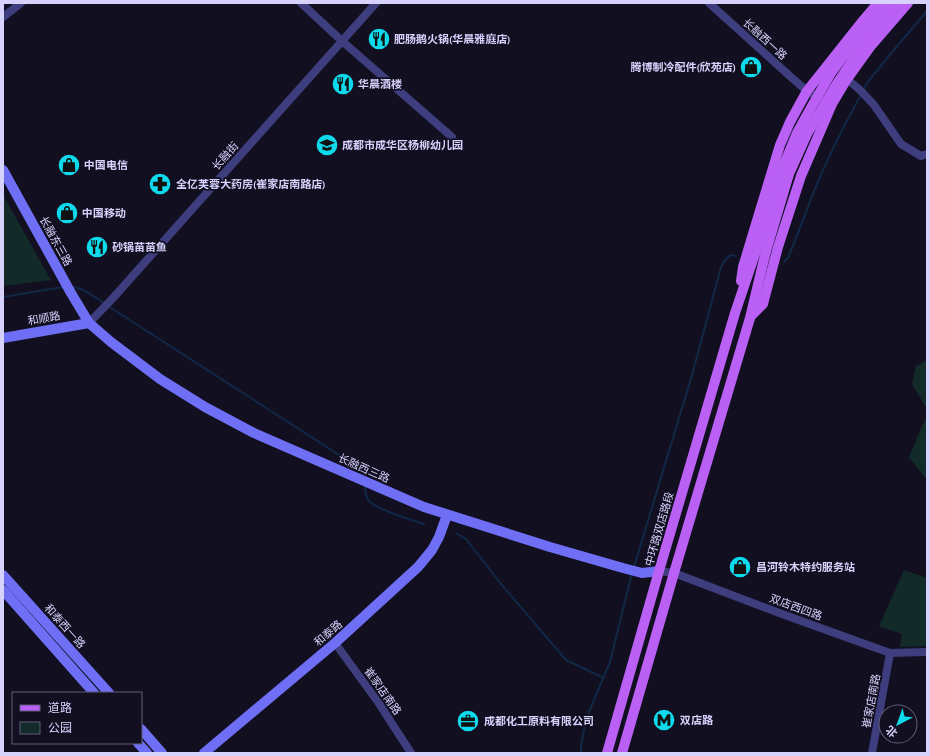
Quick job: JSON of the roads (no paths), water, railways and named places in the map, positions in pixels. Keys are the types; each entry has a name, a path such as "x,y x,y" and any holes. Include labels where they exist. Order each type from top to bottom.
{"main road":[{"path":"735,312 743,267 780,145 790,122 807,91 878,3"},
{"path":"622,753 750,318 762,249 781,172 797,133 831,73 858,37 887,3"},
{"path":"735,312 762,249 789,174 807,134 836,85 865,42 899,3"},
{"path":"750,318 763,304 778,248 801,176 832,104 847,79 870,47 908,3"},
{"name":"中环路双店路段","path":"607,753 735,312"}],"street":[{"path":"3,17 21,3"},
{"path":"300,3 452,137"},
{"name":"长融街","path":"89,323 102,311 376,3"},
{"name":"长融西一路","path":"709,3 807,91 832,104"},
{"path":"847,79 874,105 901,144 921,156 927,154"},
{"name":"长融东三路","path":"3,170 89,323"},
{"name":"和顺路","path":"3,338 89,323"},
{"name":"长融西三路","path":"89,323 111,342 160,379 205,407 254,433 424,508 623,568 642,573 659,571"},
{"name":"和泰路","path":"204,753 335,643 418,567 432,550 439,537 447,515"},
{"name":"双店西四路","path":"659,571 674,573 890,653 927,652"},
{"name":"和泰西一路","path":"3,575 108,692"},
{"path":"3,590 93,692"},
{"name":"崔家店南路","path":"335,643 378,702 411,753"},
{"name":"崔家店南路","path":"872,753 890,653"},
{"path":"142,730 162,753"},
{"path":"139,744 147,753"}],"waterway":[{"path":"863,91 867,83 927,11"},
{"path":"784,262 788,258 825,165 842,129 861,95"},
{"path":"634,567 692,375 721,267 726,259 731,255 736,256"},
{"path":"3,297 63,287"},
{"path":"71,287 84,290 104,303"},
{"path":"108,306 358,467 364,475"},
{"path":"365,486 367,498 373,504 395,514 424,524"},
{"path":"456,533 466,539 501,584 566,660 604,678"},
{"path":"581,753 586,719 610,662 632,573"}],"place":[{"name":"肥肠鹅火锅(华晨雅庭店)","path":"379,39"},
{"name":"腾博制冷配件(欣苑店)","path":"751,67"},
{"name":"华晨酒楼","path":"343,84"},
{"name":"成都市成华区杨柳幼儿园","path":"327,145"},
{"name":"中国电信","path":"69,165"},
{"name":"全亿芙蓉大药房(崔家店南路店)","path":"160,184"},
{"name":"中国移动","path":"67,213"},
{"name":"砂锅苗苗鱼","path":"97,247"},
{"name":"昌河铃木特约服务站","path":"740,567"},
{"name":"双店路","path":"664,720"},
{"name":"成都化工原料有限公司","path":"468,721"}]}
